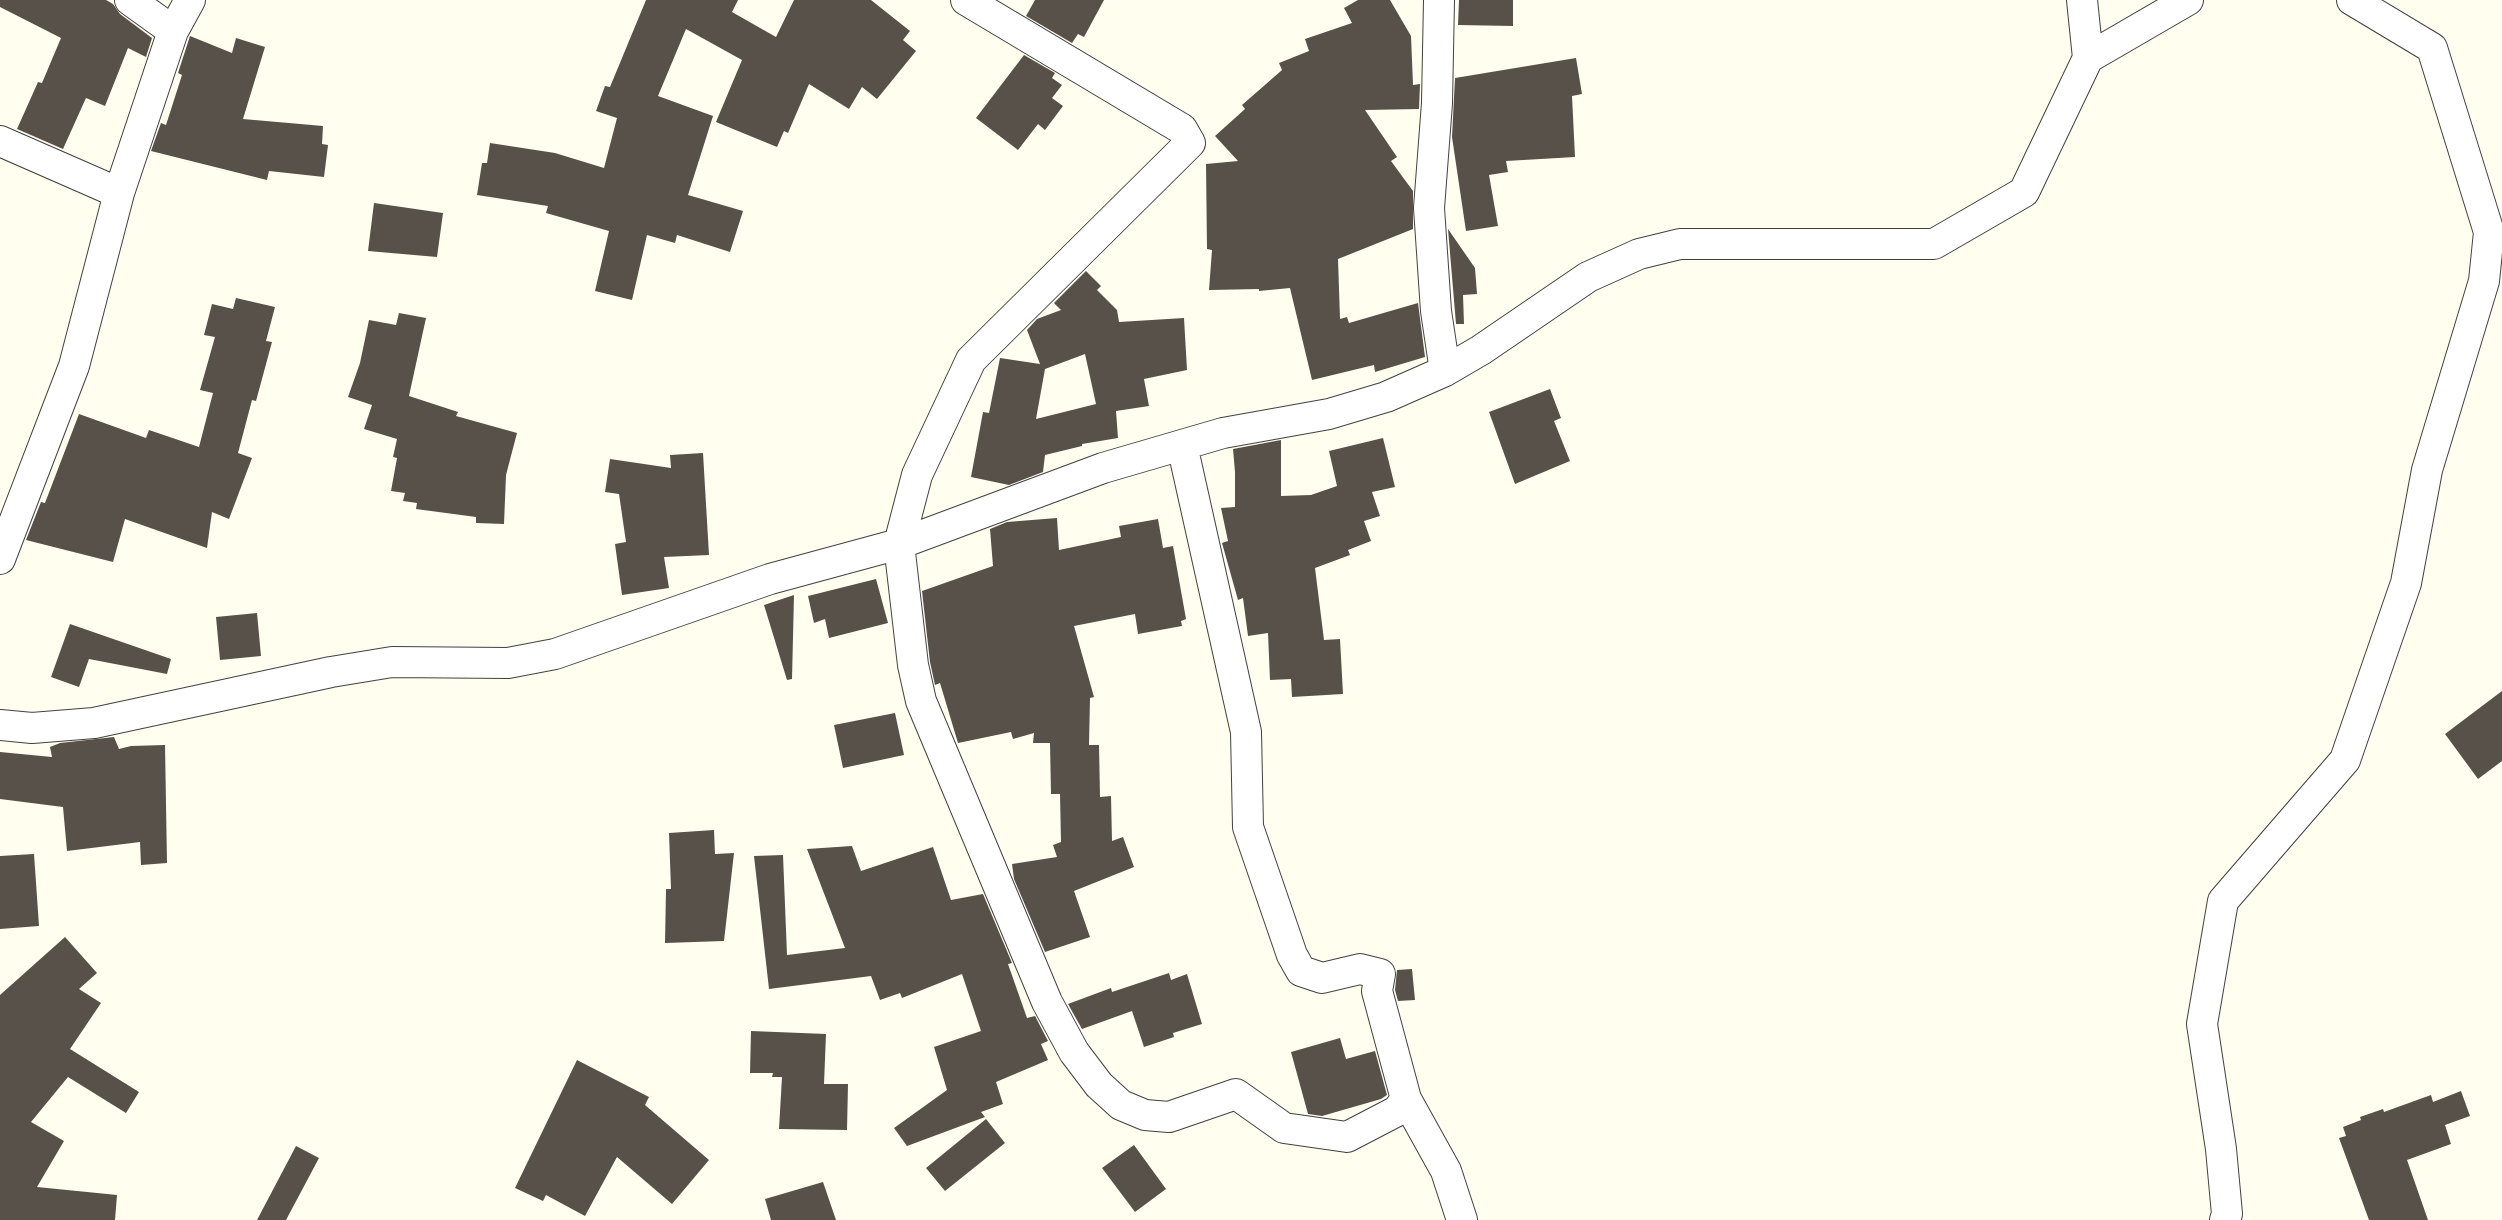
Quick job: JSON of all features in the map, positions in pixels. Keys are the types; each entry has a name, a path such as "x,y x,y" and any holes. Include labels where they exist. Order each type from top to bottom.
{"street":[{"path":"130,0 173,31"},
{"path":"0,559 6,528 74,366 119,193 173,31 190,0"},
{"path":"966,0 1182,129 1190,143 971,360 917,475 899,544 913,665 920,701 1047,1002 1074,1052 1099,1085 1121,1105 1145,1115 1169,1117 1236,1094 1284,1128 1347,1137 1397,1111 1406,1099"},
{"path":"1439,0 1437,103 1429,208 1435,301 1445,371"},
{"path":"0,725 32,728 94,723 331,672 392,662 508,663 555,654 770,579 899,544 1103,468 1223,433 1340,410 1386,397 1445,371 1533,316 1588,277 1639,254 1680,244 1934,244 2024,192 2088,58 2082,0"},
{"path":"2088,58 2188,0"},
{"path":"2225,1220 2227,1214 2221,1149 2202,1024 2223,901 2345,760 2406,583 2427,470 2484,281 2488,244 2489,232 2432,48 2352,0"},
{"path":"0,141 119,193"},
{"path":"1182,445 1246,732 1248,827 1292,956 1301,971 1322,978 1360,969 1380,974 1377,991 1406,1099 1446,1171 1462,1220"}],"building":[{"path":"0,0 106,0 152,38 146,57 128,48 105,106 86,98 63,149 17,129 38,82 42,83 61,38 0,7"},
{"path":"646,0 738,0 732,12 776,37 794,0 871,0 910,31 903,40 916,51 877,99 862,87 849,109 809,84 788,133 784,131 777,147 716,122 742,60 686,29 658,96 713,116 688,195 743,211 730,252 677,235 675,243 647,235 632,300 595,291 609,231 546,213 548,206 477,195 482,163 487,163 490,143 555,153 604,168 617,118 596,111 605,86 610,87"},
{"path":"1035,0 1104,0 1084,37 1078,34 1072,43 1026,16"},
{"path":"1358,0 1390,0 1411,36 1413,85 1420,84 1419,109 1365,110 1397,157 1391,161 1413,191 1413,229 1338,259 1340,319 1347,317 1349,323 1418,303 1425,357 1375,372 1374,365 1312,380 1290,288 1259,291 1209,290 1212,250 1207,249 1206,164 1238,161 1215,136 1245,109 1242,105 1282,70 1279,63 1309,51 1305,39 1352,23 1344,8"},
{"path":"1459,0 1513,0 1513,26 1458,25"},
{"path":"190,36 232,53 236,38 265,47 243,119 323,126 322,144 328,145 324,177 269,171 267,180 151,151 161,123 166,125 182,75 178,73"},
{"path":"1024,55 1055,73 1052,78 1062,85 1052,98 1063,106 1045,130 1038,124 1018,150 976,118"},
{"path":"1576,58 1582,94 1572,96 1575,157 1506,161 1508,172 1489,175 1498,226 1466,231 1452,137 1455,78"},
{"path":"374,203 443,213 437,257 368,251"},
{"path":"1448,229 1475,268 1477,294 1463,295 1464,324 1456,324"},
{"path":"1086,271 1101,286 1097,290 1117,310 1119,322 1184,318 1187,370 1144,379 1149,406 1116,411 1118,438 1082,444 1045,455 1043,472 1009,485 971,477 983,412 989,413 1000,358 1040,364 1027,330 1037,319 1061,310 1054,303","holes":["1085,354 1096,404 1036,419 1045,369"]},
{"path":"236,298 275,307 266,341 272,342 256,401 252,400 238,453 252,458 229,519 212,512 207,548 125,519 113,562 26,540 41,502 45,503 79,414 146,438 149,430 199,447 213,393 200,390 215,337 204,335 212,304 233,309"},
{"path":"399,313 426,318 409,396 458,412 456,416 517,433 506,475 504,524 476,523 476,517 416,509 417,503 403,501 405,493 391,491 397,458 393,457 397,439 364,429 372,405 348,397 360,363 369,320 396,325"},
{"path":"1550,389 1561,418 1554,421 1570,461 1515,484 1489,412"},
{"path":"1383,438 1395,487 1372,492 1380,516 1364,521 1371,541 1348,550 1350,555 1315,568 1324,640 1340,639 1343,694 1292,697 1291,679 1270,680 1268,633 1248,636 1243,598 1238,600 1222,543 1228,541 1221,508 1235,507 1233,449 1281,440 1281,496 1311,495 1337,486 1329,451"},
{"path":"703,453 709,555 664,557 669,588 622,595 615,544 626,542 619,494 605,492 610,459 671,468 670,455"},
{"path":"1057,518 1059,550 1121,537 1119,526 1158,519 1163,548 1173,546 1186,619 1181,621 1182,626 1138,634 1135,614 1074,626 1094,697 1090,698 1089,745 1099,745 1100,797 1111,796 1112,841 1123,837 1134,867 1074,891 1090,937 1045,952 1014,879 1012,864 1057,857 1053,845 1061,842 1060,794 1051,794 1050,743 1033,743 1034,733 1013,739 1011,732 958,743 940,683 935,685 922,591 993,566 990,529 1007,522"},
{"path":"876,579 888,623 829,638 825,619 814,623 808,596"},
{"path":"794,595 792,679 787,680 764,605"},
{"path":"257,613 261,656 220,660 216,617"},
{"path":"70,624 171,659 167,674 89,659 79,687 51,677"},
{"path":"2502,691 2502,761 2478,779 2445,734"},
{"path":"895,713 904,755 843,768 834,725"},
{"path":"114,737 119,749 165,745 167,863 141,865 140,842 67,851 63,807 0,799 0,752 52,757 50,747 60,743"},
{"path":"714,830 715,854 734,853 724,941 665,943 666,889 671,889 669,833"},
{"path":"852,846 861,871 933,847 951,900 983,894 1012,963 1008,964 1027,1018 1035,1016 1048,1041 1041,1044 1048,1060 996,1082 1003,1104 981,1112 985,1117 907,1146 894,1128 947,1090 934,1047 981,1031 962,974 902,998 900,993 880,1000 871,976 769,989 754,856 783,855 787,955 845,948 807,849"},
{"path":"34,854 39,926 0,929 0,856"},
{"path":"65,937 97,973 79,989 101,1003 70,1049 139,1092 126,1113 68,1077 31,1122 64,1141 37,1187 117,1195 115,1220 0,1220 0,995"},
{"path":"1412,969 1415,1000 1398,1001 1395,990 1397,970"},
{"path":"1169,973 1171,980 1187,974 1202,1024 1173,1033 1174,1037 1144,1047 1132,1011 1082,1029 1068,1004 1111,988 1112,992"},
{"path":"751,1031 826,1034 824,1084 848,1084 847,1130 779,1129 782,1077 772,1077 773,1073 750,1073"},
{"path":"1340,1038 1346,1059 1375,1051 1387,1095 1322,1116 1308,1114 1291,1052"},
{"path":"577,1060 649,1097 645,1105 709,1160 672,1204 617,1157 585,1216 546,1195 543,1201 515,1188"},
{"path":"2461,1091 2470,1116 2445,1125 2451,1144 2407,1160 2428,1220 2369,1220 2339,1138 2346,1136 2343,1127 2361,1120 2360,1117 2383,1109 2384,1112 2431,1095 2433,1102"},
{"path":"986,1119 1005,1143 945,1191 926,1168"},
{"path":"1134,1145 1166,1189 1135,1212 1102,1168"},
{"path":"296,1146 319,1158 286,1220 257,1220"},
{"path":"823,1182 836,1220 771,1220 765,1199"}]}
